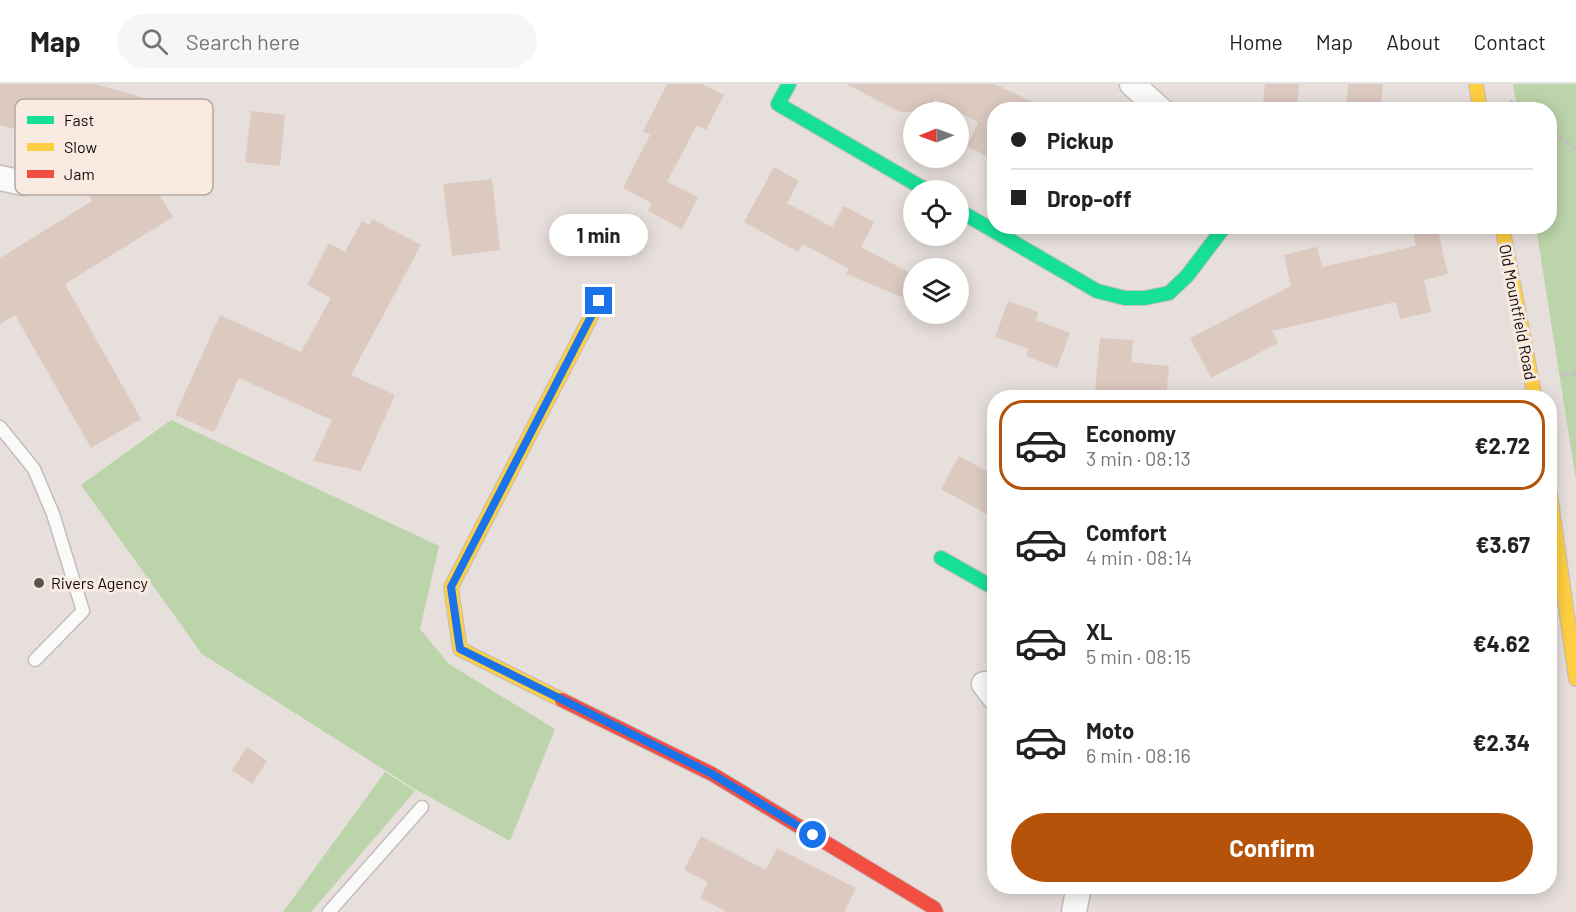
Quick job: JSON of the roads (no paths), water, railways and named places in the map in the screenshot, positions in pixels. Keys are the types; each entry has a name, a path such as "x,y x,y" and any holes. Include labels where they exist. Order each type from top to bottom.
{"street":[{"path":"789,84 778,104 909,180"},
{"path":"1132,84 1152,102"},
{"path":"1476,84 1479,102"},
{"path":"969,216 987,227"},
{"path":"999,234 1097,291 1125,298 1144,298 1169,292 1187,276 1219,234"},
{"name":"Old Mountfield Road","path":"1503,234 1533,390"},
{"path":"599,301 451,587 460,649 712,774 934,908 936,912"},
{"path":"1557,526 1570,585 1576,679"},
{"path":"941,558 987,584"},
{"path":"1074,912 1077,894"}],"lane":[{"path":"0,427 34,469 53,514 83,611 35,660"},
{"path":"329,912 422,807"}],"place":[{"name":"Rivers Agency","path":"39,583"}]}
